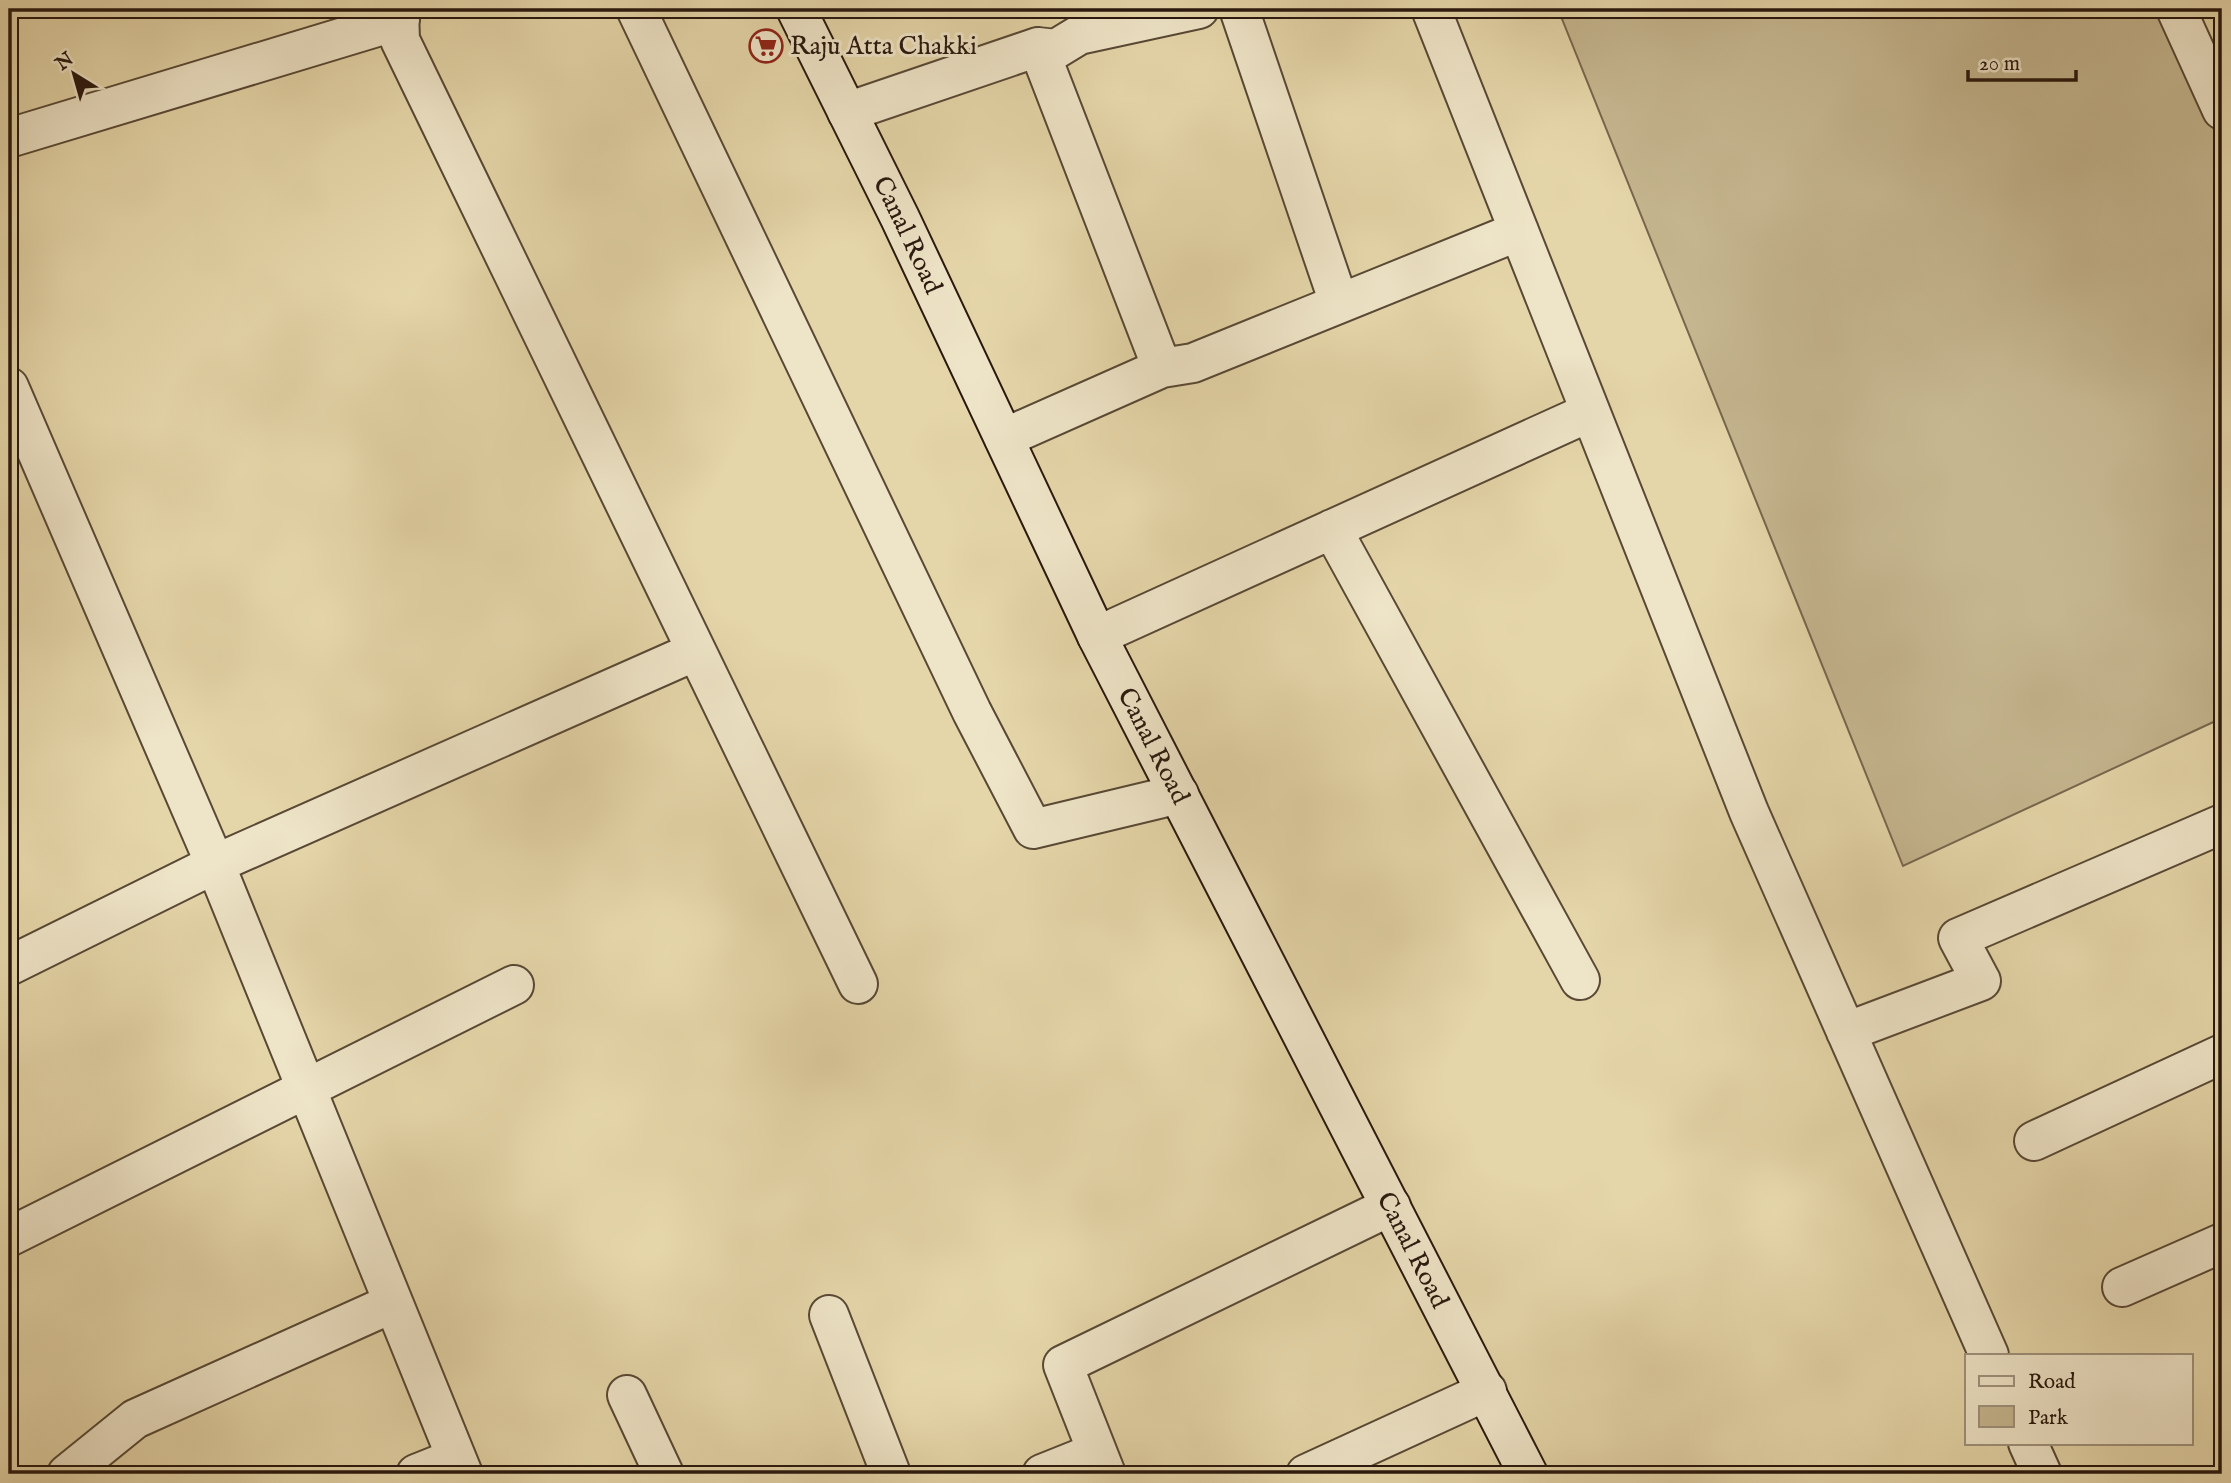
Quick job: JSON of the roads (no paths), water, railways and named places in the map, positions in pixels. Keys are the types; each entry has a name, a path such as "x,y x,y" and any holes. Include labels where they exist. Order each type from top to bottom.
{"street":[{"path":"636,9 965,700 1033,829 1179,794"},
{"name":"Canal Road","path":"796,9 900,218 1097,636 1528,1474"},
{"path":"847,112 1038,47 1056,49 1079,35 1199,9"},
{"path":"1239,9 1339,303"},
{"path":"1431,9 1749,813 1990,1354"},
{"path":"2176,9 2222,110"},
{"path":"9,138 400,15 400,40 858,984"},
{"path":"1038,47 1162,368"},
{"path":"1004,438 1162,368 1193,363 1519,231"},
{"path":"9,387 215,864 459,1466 416,1474"},
{"path":"1097,636 1590,412"},
{"path":"1332,529 1580,979"},
{"path":"9,966 215,864 696,651"},
{"path":"1846,1032 1981,981 1958,938 2222,824"},
{"path":"9,1237 514,985"},
{"path":"2034,1141 2222,1054"},
{"path":"1042,1474 1102,1463 1063,1365 1391,1206"},
{"path":"2122,1287 2222,1243"},
{"path":"67,1474 135,1419 393,1303"},
{"path":"829,1315 891,1474"},
{"path":"1306,1474 1487,1391"},
{"path":"627,1395 664,1474"},
{"path":"2028,1444 2042,1474"}],"place":[{"name":"Raju Atta Chakki","path":"766,46"}]}
